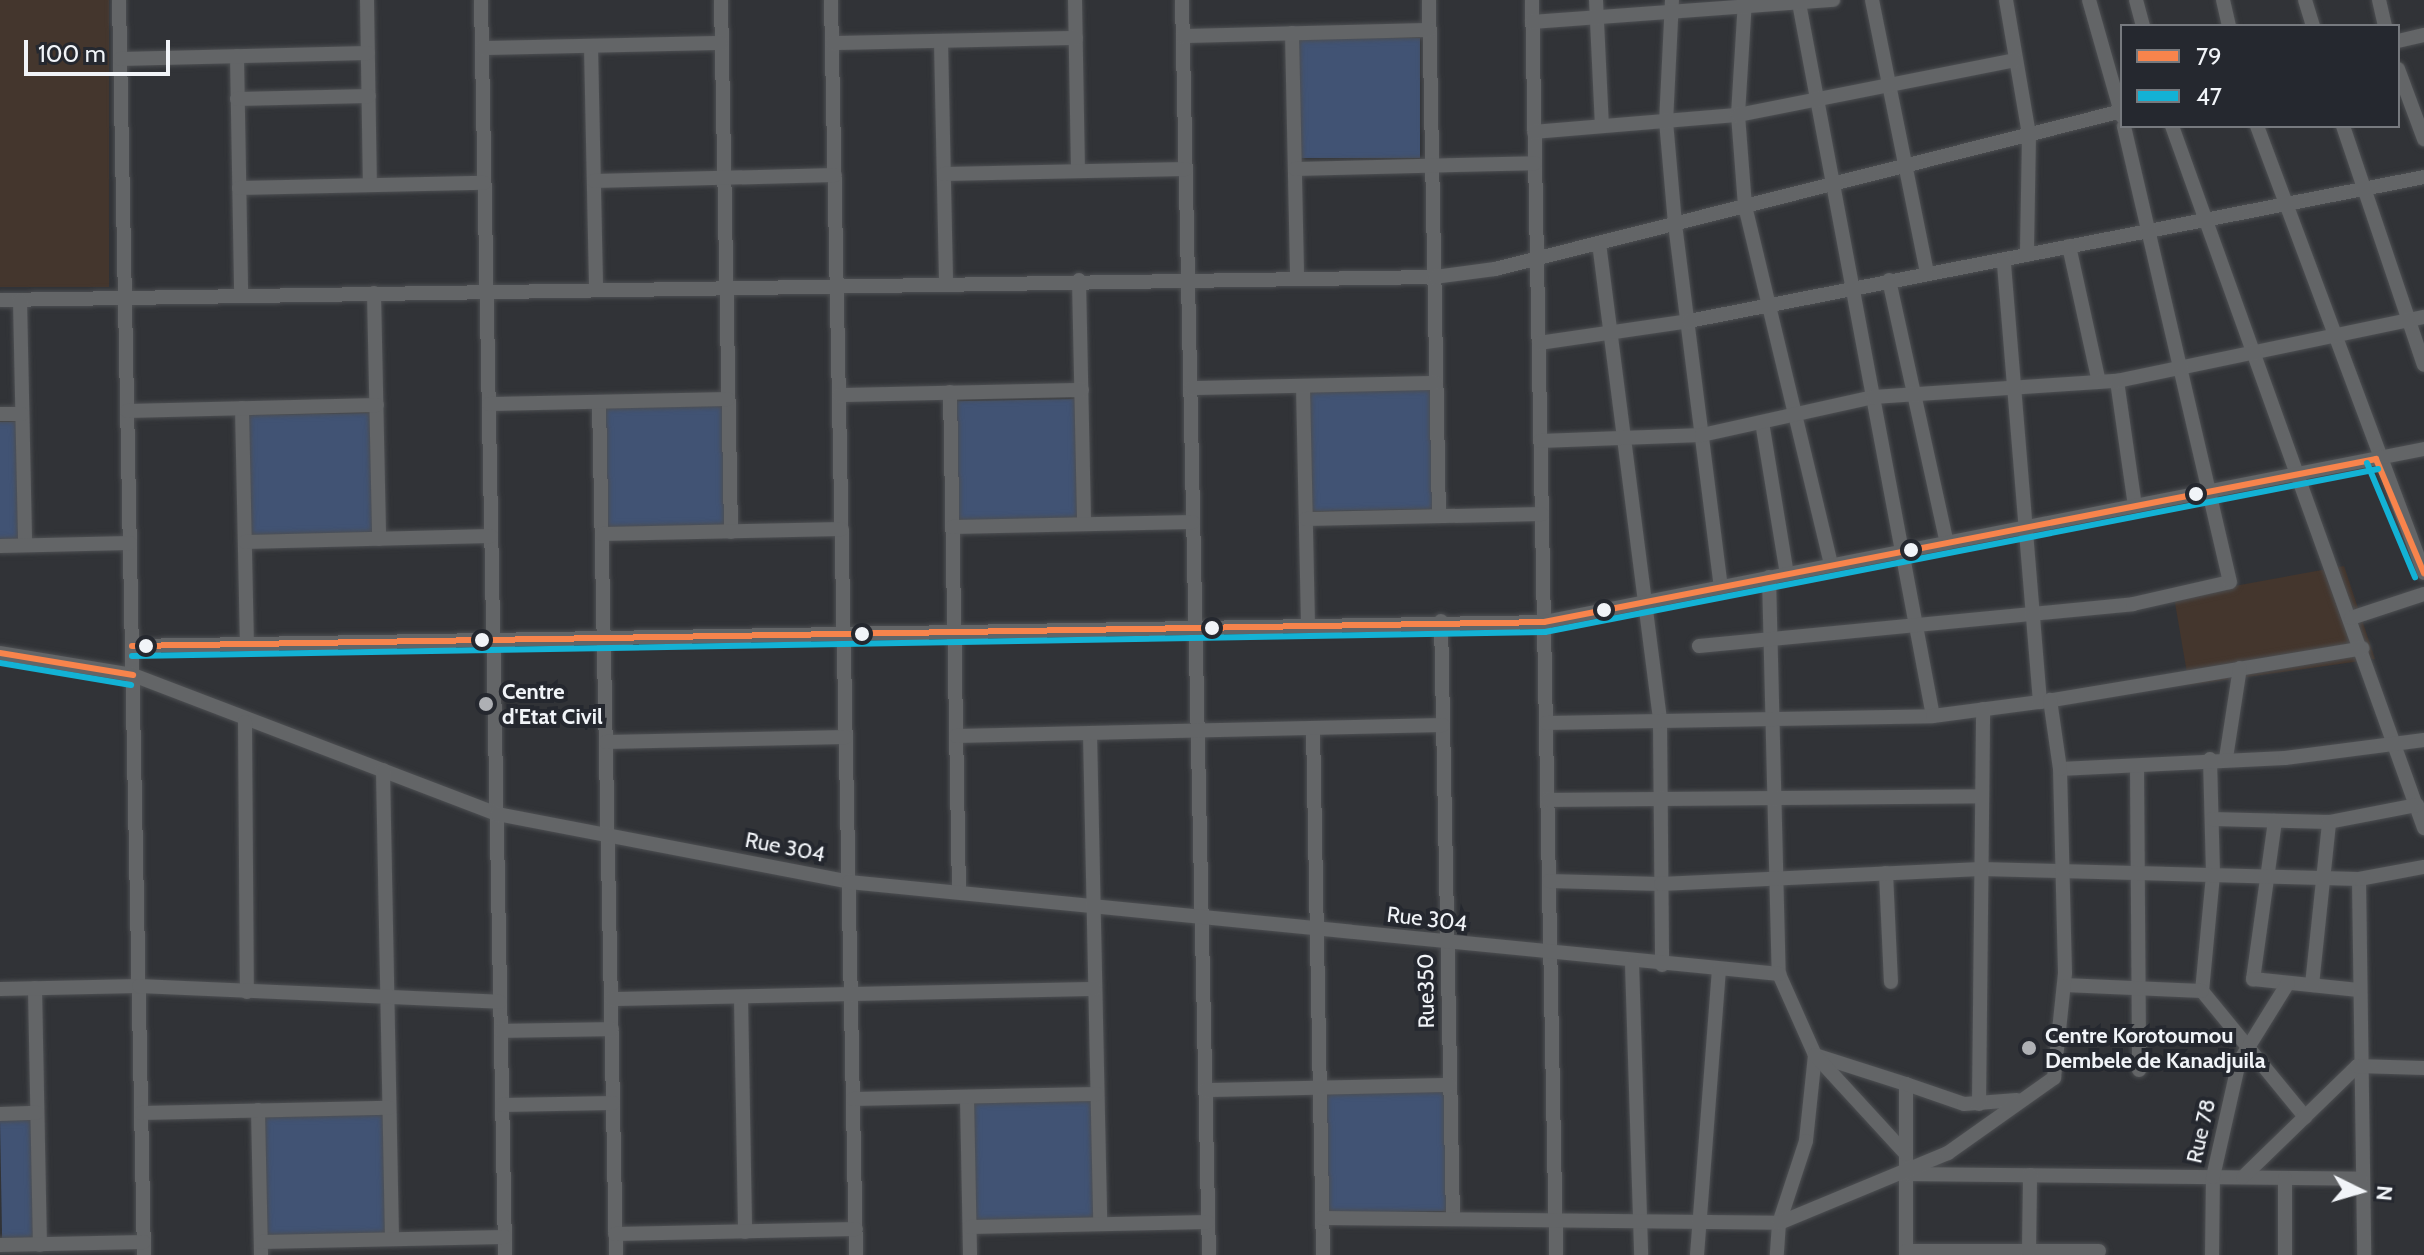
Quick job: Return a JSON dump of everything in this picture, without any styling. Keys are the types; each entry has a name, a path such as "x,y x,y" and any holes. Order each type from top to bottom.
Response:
{"street":[{"path":"0,1245 144,1249 119,0"},
{"path":"367,0 370,185"},
{"path":"481,0 505,1255"},
{"path":"721,0 731,532"},
{"path":"831,0 856,1255"},
{"path":"1075,0 1078,171"},
{"path":"1182,0 1209,1255"},
{"path":"1429,0 1439,516"},
{"path":"1532,0 1556,1255"},
{"path":"1596,0 1602,126"},
{"path":"1532,22 1595,18 1671,7 1833,0"},
{"path":"1872,0 1927,272"},
{"path":"2006,0 2029,135 2027,255"},
{"path":"2089,0 2120,106"},
{"path":"2136,0 2142,24"},
{"path":"2223,0 2229,24"},
{"path":"2305,0 2312,24"},
{"path":"2379,0 2385,24"},
{"path":"1799,3 1933,716"},
{"path":"1744,4 1738,115 1745,206 1766,303 1799,414 1831,565"},
{"path":"1671,7 1666,121 1675,224 1721,587"},
{"path":"1183,36 1430,30"},
{"path":"1292,33 1297,278"},
{"path":"2400,41 2424,35"},
{"path":"832,43 1076,38"},
{"path":"941,41 946,283"},
{"path":"482,48 721,43"},
{"path":"591,46 596,289"},
{"path":"120,59 368,53"},
{"path":"237,56 241,296"},
{"path":"1534,132 1738,115 1818,102 2016,60"},
{"path":"2400,74 2424,139"},
{"path":"237,99 369,96"},
{"path":"0,300 1188,278 1435,277 1537,259 2120,113"},
{"path":"1699,646 1773,644 2027,610 2133,604 2230,582 2124,128"},
{"path":"2173,128 2398,746 2424,828"},
{"path":"2258,128 2376,459 2424,573"},
{"path":"2344,128 2424,365"},
{"path":"1295,169 1535,163"},
{"path":"944,174 1186,169"},
{"path":"594,181 835,175"},
{"path":"1539,343 1610,329 1689,321 1766,303 1853,289 1927,272 2004,260 2424,177"},
{"path":"239,188 484,183"},
{"path":"1599,243 1660,722 1662,965"},
{"path":"2069,246 2099,382"},
{"path":"1322,1218 1640,1217 1779,1223 1906,1174 2054,1078 2064,985 2060,769 2027,610 2004,260"},
{"path":"1079,280 1084,524"},
{"path":"1889,280 1947,543"},
{"path":"374,293 379,539"},
{"path":"20,300 25,545"},
{"path":"1540,441 1702,435 1873,397 2117,381 2424,317"},
{"path":"2117,381 2135,506"},
{"path":"1191,388 1436,383"},
{"path":"1303,386 1308,623"},
{"path":"839,395 1082,390"},
{"path":"950,392 959,892"},
{"path":"489,404 728,399"},
{"path":"599,402 616,1255"},
{"path":"127,411 377,405"},
{"path":"242,408 247,644"},
{"path":"0,414 22,414"},
{"path":"1762,422 1787,574"},
{"path":"132,646 1308,623 1544,622 2424,449"},
{"path":"1306,519 1542,514"},
{"path":"952,527 1193,522"},
{"path":"602,534 842,529"},
{"path":"245,542 491,536"},
{"path":"0,546 130,543"},
{"path":"1769,577 1779,974 1815,1055 1906,1154"},
{"path":"2351,618 2424,594"},
{"name":"Rue350","path":"1441,621 1453,1217"},
{"path":"1546,723 1933,716 2045,701 2362,648"},
{"name":"Rue 304","path":"0,653 38,654 133,675 245,722 497,814 849,882 1317,927 1551,956 1779,974"},
{"path":"2226,758 2240,668"},
{"path":"1979,1104 1983,709"},
{"path":"245,722 247,992"},
{"path":"956,736 1443,725"},
{"path":"1313,728 1323,1255"},
{"path":"1090,733 1100,1224"},
{"path":"606,742 846,737"},
{"path":"2060,769 2398,746 2424,740"},
{"path":"2210,759 2213,875 2202,991 2246,1047 2281,1080 2305,1117"},
{"path":"2137,766 2139,1070"},
{"path":"383,770 392,1239"},
{"path":"1547,800 1982,796"},
{"path":"2212,819 2329,822 2417,805"},
{"path":"2275,821 2253,979 2358,990"},
{"path":"2312,985 2329,822"},
{"path":"1549,881 1661,884 1981,869 2359,879 2424,867"},
{"path":"1886,873 1891,982"},
{"path":"2359,879 2357,1066 2364,1255"},
{"path":"1632,963 1641,1255"},
{"path":"1697,1255 1719,969"},
{"name":"Rue 78","path":"2212,1255 2213,1177 2246,1047 2288,983"},
{"path":"2064,985 2202,991"},
{"path":"0,989 139,986 500,1002"},
{"path":"35,988 40,1245"},
{"path":"611,999 1095,989"},
{"path":"741,997 745,1232"},
{"path":"501,1031 612,1029"},
{"path":"1815,1055 1979,1104 2021,1100"},
{"path":"1777,1255 1779,1223 1806,1141 1815,1055"},
{"path":"2243,1177 2357,1066 2424,1068"},
{"path":"1906,1084 1906,1253 2099,1251"},
{"path":"1205,1090 1450,1085"},
{"path":"853,1099 1097,1094"},
{"path":"967,1097 970,1255"},
{"path":"502,1105 613,1103"},
{"path":"141,1113 389,1108"},
{"path":"258,1110 261,1248 392,1239 505,1237"},
{"path":"0,1114 37,1113"},
{"path":"1906,1174 2361,1179"},
{"path":"2029,1251 2030,1175"},
{"path":"2285,1178 2285,1255"},
{"path":"970,1227 1208,1222"},
{"path":"615,1234 856,1229"}],"shaded area":[{"path":"0,0 109,0 109,287 0,287"},
{"path":"1296,38 1420,38 1420,158 1296,158"},
{"path":"1431,388 1433,509 1310,511 1308,390"},
{"path":"1077,399 1079,519 956,521 954,401"},
{"path":"602,406 725,406 725,527 602,527"},
{"path":"371,413 373,533 250,535 248,415"},
{"path":"0,422 18,422 18,542 0,542"},
{"path":"2344,566 2375,659 2189,685 2174,597"},
{"path":"1445,1091 1447,1211 1324,1213 1322,1093"},
{"path":"1095,1101 1097,1221 974,1223 972,1103"},
{"path":"264,1115 387,1115 387,1235 264,1235"},
{"path":"33,1118 35,1239 2,1240 0,1119"}],"transit line":[{"name":"79","path":"2376,459 2424,573"},
{"name":"79","path":"132,646 1544,622 2376,459"},
{"name":"47","path":"2367,463 2415,577"},
{"name":"47","path":"132,656 1545,632 2378,469"},
{"name":"79","path":"0,653 133,675"},
{"name":"47","path":"0,663 131,685"}],"place":[{"name":"Centre d'Etat Civil","path":"486,704"},
{"name":"Centre Korotoumou Dembele de Kanadjuila","path":"2029,1048"}]}
